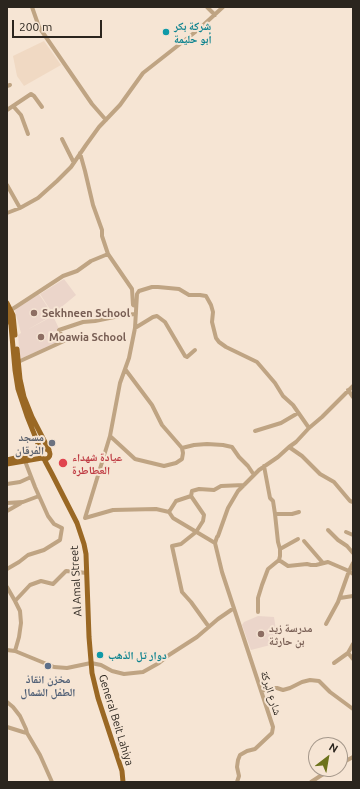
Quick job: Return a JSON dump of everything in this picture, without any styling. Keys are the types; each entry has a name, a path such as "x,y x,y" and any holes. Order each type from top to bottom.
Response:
{"main road":[{"path":"7,303 14,324 22,388 29,410 51,453 48,459 7,464"},
{"path":"9,310 18,389 43,459"},
{"path":"7,460 46,449 49,450"},
{"name":"Al Amal Street","path":"43,459 57,483 81,532 86,554 88,624 91,663"},
{"name":"General Beit Lahiya","path":"91,663 94,687 122,771 123,782"}],"street":[{"path":"32,7 38,27 92,104 106,120"},
{"path":"206,7 215,15"},
{"path":"7,213 38,198 57,181 71,167 99,127 120,105 143,73 199,29 223,7"},
{"path":"7,110 31,94 42,107"},
{"path":"13,106 21,115 28,134"},
{"path":"62,138 74,163"},
{"path":"80,153 93,205 102,230 102,236 108,254 132,288 133,306 136,306"},
{"path":"7,185 20,208"},
{"path":"9,310 63,276 108,254"},
{"path":"169,512 156,509 113,510 85,518 110,436 120,383 128,362 135,328 136,294 139,291 152,287 158,287 179,289 189,295 206,296 211,305 212,322 216,338 219,342 257,362 309,428"},
{"path":"18,362 64,341 59,330 83,322 136,314"},
{"path":"135,328 156,316 165,322 185,356 195,350"},
{"path":"110,436 135,459 164,466 176,463 182,459 182,448 162,425 152,405 125,369"},
{"path":"169,512 172,518 215,543 228,508 238,491 264,466 296,442 353,386"},
{"path":"348,390 353,397"},
{"path":"255,431 281,423 298,413"},
{"path":"182,448 207,444 232,447 254,475"},
{"path":"289,447 302,456 320,474 334,482 350,501 353,502"},
{"path":"7,569 28,555 44,550 60,540 62,528 54,524 48,516 25,461"},
{"path":"258,612 258,598 268,569 279,560 280,556 273,500 270,498 264,466"},
{"path":"7,484 20,482 31,477"},
{"path":"191,496 192,491 199,489 214,490 221,486 244,485"},
{"path":"7,511 23,502 39,496"},
{"path":"169,512 176,501 191,496"},
{"path":"191,496 204,515 203,522 196,532 182,544 172,546 182,592 209,627"},
{"path":"7,504 23,502"},
{"path":"275,514 292,514 299,512"},
{"path":"328,530 353,553"},
{"path":"346,532 353,535"},
{"path":"280,550 298,538"},
{"path":"304,542 323,563"},
{"name":"شارع البركة","path":"215,543 222,572 273,727 272,733 254,750 240,755 238,760 239,776 237,782"},
{"path":"279,560 288,566 328,562 351,573"},
{"path":"326,624 340,598 351,573 353,563"},
{"path":"15,601 30,585 41,581 53,584 66,571 87,573"},
{"path":"7,587 20,611 20,637 15,650"},
{"path":"340,598 353,596"},
{"path":"7,650 15,650 54,667 67,668 91,663 101,665 112,671 124,674 144,672 197,637 218,619 234,608"},
{"path":"334,663 348,653 353,644"},
{"path":"348,653 353,659"},
{"path":"261,691 272,688 283,690 302,682 310,680 319,681 330,692 353,709"},
{"path":"7,702 20,716 52,782"},
{"path":"7,727 27,732"}],"shaded area":[{"path":"44,41 61,65 24,86 17,76 13,56"},
{"path":"64,279 76,295 53,314 40,294"},
{"path":"39,294 53,315 27,330 53,316 64,339 20,359 18,335 21,333 15,311 17,307"},
{"name":"مدرسة زيد بن حارثة","path":"258,616 274,617 278,643 251,650 242,625 244,622"}],"place":[{"name":"شركة بكر أبو حليمة","path":"166,32"},
{"name":"Sekhneen School","path":"34,313"},
{"name":"Moawia School","path":"41,337"},
{"name":"مسجد الفرقان","path":"52,443"},
{"name":"عيادة شهداء العطاطرة","path":"63,463"},
{"name":"مدرسة زيد بن حارثة","path":"261,634"},
{"name":"دوار تل الذهب","path":"100,655"},
{"name":"مخزن انقاذ الطفل الشمال","path":"48,666"}]}
